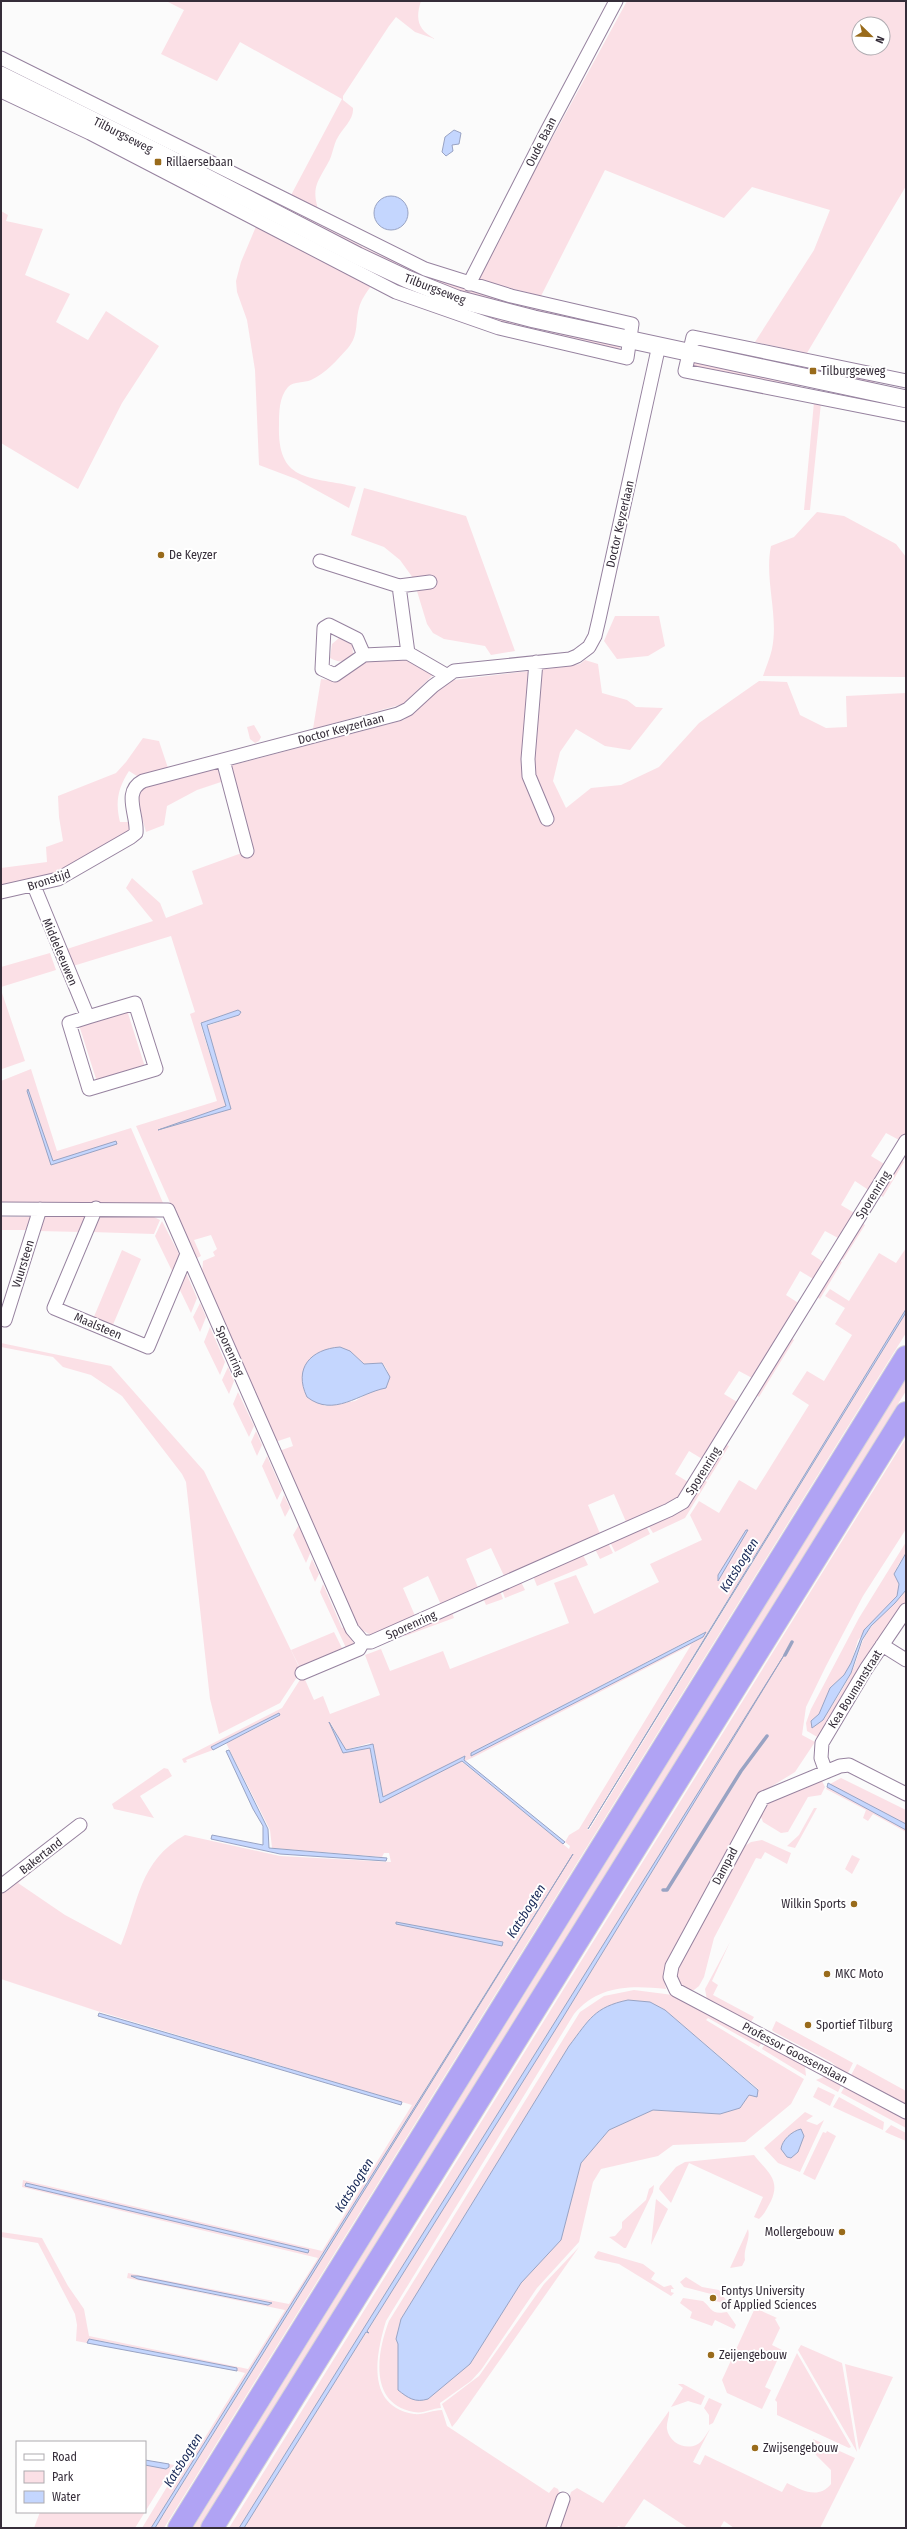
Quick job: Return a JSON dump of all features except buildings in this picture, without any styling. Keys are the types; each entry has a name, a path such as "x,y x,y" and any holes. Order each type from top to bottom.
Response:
{"highway":[{"path":"179,2528 906,1357"},
{"path":"212,2528 906,1413"}],"street":[{"name":"Oude Baan","path":"469,284 546,131 616,1"},
{"name":"Tilburgseweg","path":"1,58 390,253 469,284 582,314 631,332 659,345 691,345 906,381"},
{"name":"Tilburgseweg","path":"1,75 152,149 358,256 427,288 488,308 631,332"},
{"name":"Tilburgseweg","path":"1,91 97,137 396,292 491,326 627,358 631,332"},
{"name":"Doctor Keyzerlaan","path":"94,859 136,833 132,793 136,785 398,714 408,709 446,675 454,671 570,659 577,656 589,647 595,636 659,345"},
{"name":"Tilburgseweg","path":"691,345 906,399"},
{"path":"691,345 685,371 906,415"},
{"path":"320,561 399,586 430,582"},
{"path":"399,586 408,653"},
{"path":"364,655 408,653 446,675"},
{"path":"536,662 528,759 529,776 547,819"},
{"path":"224,760 247,851"},
{"name":"Bronstijd","path":"1,892 58,880 94,859"},
{"name":"Middeleeuwen","path":"34,886 88,1018"},
{"path":"135,1003 156,1069 88,1090 68,1023 88,1018 135,1003"},
{"name":"Sporenring","path":"302,1673 359,1649 363,1642 382,1638 669,1510 683,1502 906,1141"},
{"name":"Sporenring","path":"1,1208 168,1210 352,1629 363,1642"},
{"name":"Vuursteen","path":"5,1320 40,1208"},
{"name":"Maalsteen","path":"96,1208 54,1308 148,1347 187,1254"},
{"name":"Kea Boumanstraat","path":"826,1772 820,1758 822,1743 882,1645 906,1610"},
{"path":"882,1645 906,1660"},
{"name":"Dampad","path":"683,1994 672,1984 672,1966 763,1798 840,1766 849,1765 906,1794"},
{"name":"Bakertand","path":"1,1886 80,1825"},
{"name":"Professor Goossenslaan","path":"683,1994 906,2112"},
{"path":"553,2528 563,2499"}],"green space":[{"path":"166,1 421,1 418,13 419,23 429,36 435,39 415,32 396,17 389,26 343,96 343,100 353,108 353,112 350,120 336,140 330,160 316,186 315,197 319,212 290,197 342,99 240,42 217,81 161,54 184,10"},
{"path":"627,1 906,1 906,186 807,353 755,342 814,250 830,210 752,187 724,218 605,170 541,296 478,280 524,190"},
{"path":"163,145 373,252 421,273 466,289 598,324 599,321 623,328 625,332 467,296 389,264 162,148"},
{"path":"1,211 8,215 6,221 43,229 25,275 70,294 56,322 88,340 106,311 159,346 122,403 78,489 1,443"},
{"path":"257,224 371,286 360,305 354,338 348,348 321,374 308,381 290,385 283,395 279,410 280,444 284,458 291,468 300,474 311,478 356,487 349,508 296,479 259,465 255,370 247,320 237,292 236,281 241,262"},
{"path":"332,250 622,345 618,350 504,323 385,281"},
{"path":"699,343 805,363 804,367 787,363 786,368 703,350 697,345"},
{"path":"693,361 801,383 800,387 695,367"},
{"path":"810,364 875,381 874,386 827,376 828,372 809,368"},
{"path":"814,402 821,403 810,510 804,510"},
{"path":"364,488 466,516 515,651 491,655 485,646 444,639 433,633 427,624 413,578 400,560 384,547 351,535"},
{"path":"817,512 844,516 896,544 906,557 906,677 763,676 772,649 774,636 769,571 771,546 794,537"},
{"path":"615,616 659,616 665,646 648,656 617,659 604,641"},
{"path":"339,638 347,638 352,643 353,654 345,661 337,661 330,658 332,644"},
{"path":"399,658 413,660 435,673 403,704 313,729 321,679 338,681 364,662"},
{"path":"585,660 598,664 602,693 627,700 636,707 663,708 630,750 605,746 576,729 560,752 553,781 566,808 591,788 621,785 659,767 699,723 759,681 787,682 800,715 826,728 847,727 846,696 906,693 906,1133 901,1141 886,1133 871,1156 886,1165 870,1191 855,1181 841,1205 856,1214 840,1239 825,1231 811,1254 825,1263 815,1280 800,1271 786,1295 800,1304 754,1379 739,1371 724,1394 739,1403 704,1460 689,1451 675,1474 690,1483 681,1497 627,1524 614,1494 588,1505 601,1536 505,1578 491,1548 466,1559 479,1590 442,1607 428,1576 403,1588 416,1618 371,1635 358,1628 279,1451 293,1446 290,1437 275,1442 202,1274 203,1261 215,1256 213,1252 217,1249 211,1235 194,1240 201,1256 195,1259 136,1126 217,1101 190,1014 195,1012 171,936 73,966 67,949 153,921 126,888 132,878 160,903 166,918 203,904 192,871 250,850 229,766 404,720 448,682 454,680 580,664","holes":["238,1010 241,1012 239,1015 207,1026 231,1109 158,1130 226,1106 200,1023","350,1351 364,1364 382,1363 388,1375 386,1388 374,1390 355,1401 324,1406"]},
{"path":"254,725 261,737 259,741 255,743 250,739 247,727"},
{"path":"143,738 159,741 169,771 140,778 129,771 122,783 118,795 118,815 120,822 129,822 132,831 68,871 1,889 1,868 47,862 46,847 63,841 59,817 58,796 116,773"},
{"path":"220,764 227,780 197,790 167,806 164,825 146,832 140,810 138,789"},
{"path":"50,953 56,970 1,987 1,967"},
{"path":"1,990 25,1061 2,1069 1,1065"},
{"path":"127,1010 145,1067 97,1082 79,1025"},
{"path":"31,1069 57,1151 131,1128 163,1203 1,1204 1,1081"},
{"path":"900,1159 904,1162 883,1197 879,1194"},
{"path":"2,1217 33,1217 29,1230 1,1230"},
{"path":"42,1217 88,1217 81,1232 38,1231"},
{"path":"98,1217 154,1217 160,1220 154,1234 91,1232"},
{"path":"162,1221 181,1258 174,1275 155,1236"},
{"path":"862,1223 865,1225 843,1260 840,1258"},
{"path":"906,1248 906,1309 587,1829 589,1830 906,1312 906,1333 164,2528 155,2528 573,1853 151,2528 142,2528 179,2467 186,2468 245,2373 237,2371 237,2368 107,2342 89,2339 87,2343 76,2341 77,2325 75,2314 38,2243 1,2237 1,2232 42,2238 68,2286 84,2309 89,2336 248,2369 285,2310 127,2278 128,2273 289,2304 318,2258 22,2187 23,2180 322,2251 412,2105 94,2010 1,1979 1,1890 68,1842 18,1883 65,1915 121,1945 142,1883 149,1870 158,1857 170,1845 185,1835 280,1856 391,1862 389,1853 384,1853 382,1857 272,1848 270,1830 226,1743 280,1716 212,1748 213,1750 186,1760 187,1762 184,1763 182,1759 282,1708 303,1675 314,1700 323,1696 330,1714 380,1695 365,1655 381,1649 390,1671 443,1651 450,1669 569,1623 554,1583 576,1575 594,1614 659,1582 650,1564 702,1540 690,1515 699,1501 719,1513 739,1480 756,1490 809,1405 792,1394 807,1371 824,1381 852,1335 835,1324 845,1308 825,1296 830,1289 849,1301 879,1253 896,1263","holes":["705,1632 703,1637 471,1756 471,1753","691,1645 579,1829 569,1835 565,1842 570,1846 569,1849 461,1761 379,1802 370,1748 343,1753 331,1723 345,1750 370,1743 384,1798 465,1756 465,1761","397,1922 503,1943 502,1945 396,1924","26,2183 309,2250 308,2253 26,2186","133,2276 272,2303 268,2305 199,2292"]},
{"path":"122,1250 141,1259 112,1327 93,1319"},
{"path":"838,1260 842,1262 820,1299 816,1296"},
{"path":"185,1270 197,1298 191,1313 178,1286"},
{"path":"200,1303 206,1317 200,1332 193,1317"},
{"path":"210,1327 225,1362 220,1375 204,1342"},
{"path":"790,1337 794,1340 759,1397 755,1394"},
{"path":"1,1343 111,1366 204,1471 301,1671 280,1703 219,1734 210,1699 186,1482 182,1474 122,1396 91,1375 63,1367 53,1357 1,1347"},
{"path":"228,1367 234,1381 229,1394 222,1380"},
{"path":"906,1379 906,1391 200,2528 193,2528"},
{"path":"238,1392 254,1426 249,1437 233,1404"},
{"path":"256,1431 262,1445 257,1456 251,1442"},
{"path":"906,1438 906,1529 863,1596 806,1707 802,1735 815,1742 795,1772 756,1796 663,1973 666,1989 640,1987 616,1989 604,1992 583,2004 574,2014 386,2321 379,2348 378,2377 381,2390 388,2401 398,2409 414,2414 442,2410 447,2426 549,2493 554,2487 558,2489 560,2495 549,2528 244,2528 366,2332 369,2333 367,2331 562,2019 786,1652 239,2528 229,2528"},
{"path":"724,1444 729,1446 708,1480 704,1477"},
{"path":"267,1456 282,1490 277,1500 262,1466"},
{"path":"703,1479 707,1482 685,1518 653,1533 648,1525"},
{"path":"284,1495 290,1508 285,1517 280,1505"},
{"path":"300,1523 312,1549 306,1563 293,1535"},
{"path":"646,1526 650,1534 615,1552 610,1542"},
{"path":"906,1542 906,1553 897,1567 899,1589 897,1596 858,1640 851,1663 844,1675 830,1688 819,1714 811,1721 812,1727 828,1711 848,1680 862,1642 871,1627 902,1596 906,1590 906,1603 819,1738 807,1731 806,1723 811,1709 859,1618"},
{"path":"608,1543 613,1553 600,1559 595,1549"},
{"path":"583,1555 588,1565 537,1586 533,1576"},
{"path":"312,1559 319,1574 315,1582 309,1568"},
{"path":"521,1582 525,1590 505,1598 502,1590"},
{"path":"323,1584 342,1628 346,1626 355,1647 347,1650 320,1592"},
{"path":"500,1591 503,1599 486,1605 483,1598"},
{"path":"452,1612 454,1618 405,1636 404,1634"},
{"path":"334,1632 344,1652 300,1668 291,1650"},
{"path":"164,1768 168,1769 172,1776 140,1796 154,1818 114,1809 112,1804"},
{"path":"841,1778 906,1810 906,1824 830,1784"},
{"path":"821,1779 825,1787 821,1795 808,1797 788,1832 781,1833 763,1822 760,1814 769,1800"},
{"path":"827,1787 906,1830 906,1832 873,1814 868,1821 863,1818 866,1810 826,1789"},
{"path":"814,1808 817,1808 795,1848 787,1846 799,1835"},
{"path":"762,1840 791,1853 787,1864 765,1852 761,1859 756,1858 714,1938 704,1977 699,1986 694,1990 687,1990 676,1978 677,1967 740,1849 751,1842"},
{"path":"852,1855 860,1859 852,1874 845,1869"},
{"path":"730,1942 712,1981 718,1985 713,1995 754,2017 751,2022 707,2000 705,1989"},
{"path":"634,1990 673,1995 762,2042 759,2047 708,2018 706,2020 804,2079 791,2104 745,2142 673,2145 658,2156 601,2169 593,2182 579,2242 537,2288 481,2370 471,2381 440,2403 441,2408 425,2412 414,2412 399,2407 389,2399 383,2388 380,2375 381,2347 389,2321 580,2012 604,1996","holes":["628,2000 650,2002 665,2010 758,2089 749,2095 740,2108 720,2114 653,2110 609,2130 581,2163 561,2240 521,2283 470,2364 428,2399 398,2390 398,2344 396,2339 401,2319 569,2046 587,2022 608,2006"]},
{"path":"776,2021 853,2063 847,2075 831,2062 774,2032 772,2030"},
{"path":"765,2043 805,2066 806,2076 762,2049"},
{"path":"857,2064 906,2091 906,2107 850,2077"},
{"path":"826,2076 842,2084 838,2092 816,2080"},
{"path":"845,2086 906,2118 906,2128 841,2093"},
{"path":"818,2087 835,2095 830,2106 813,2097"},
{"path":"839,2097 884,2122 883,2130 833,2107"},
{"path":"805,2112 813,2116 806,2121 817,2125 824,2120 800,2172 778,2163 764,2148"},
{"path":"891,2125 906,2133 906,2141 885,2132"},
{"path":"827,2131 836,2136 815,2180 803,2174 823,2132 826,2133"},
{"path":"754,2155 768,2171 774,2187 774,2193 771,2201 759,2219 754,2217 763,2197 689,2163 671,2203 659,2189 676,2167 685,2162"},
{"path":"654,2185 653,2192 626,2248 624,2248 609,2237 615,2236 622,2228 622,2222 646,2200 649,2189"},
{"path":"656,2199 668,2209 651,2245"},
{"path":"748,2229 749,2237 745,2252 745,2260 742,2266 730,2268"},
{"path":"579,2247 452,2427 442,2404 479,2376 544,2284"},
{"path":"598,2251 643,2264 655,2273 651,2279 664,2287 671,2285 674,2289 671,2289 671,2292 674,2293 671,2296 619,2264 596,2259 594,2257"},
{"path":"686,2277 702,2287 719,2290 726,2300 723,2303 715,2301 711,2294 684,2287 680,2282"},
{"path":"683,2298 703,2301 717,2313 727,2312 736,2325 734,2329 715,2320 712,2326 690,2318 692,2312 680,2303"},
{"path":"755,2308 777,2318 775,2319 780,2328 772,2345 782,2350 765,2387 771,2390 762,2409 727,2393 722,2380"},
{"path":"801,2345 842,2363 857,2452 798,2350"},
{"path":"797,2353 851,2447 849,2448 777,2415 777,2402 775,2400"},
{"path":"845,2364 893,2377 859,2450"},
{"path":"678,2384 683,2384 705,2396 701,2405 688,2401 671,2407 683,2388"},
{"path":"709,2398 722,2404 713,2423 709,2425 709,2415 704,2408"},
{"path":"669,2411 667,2424 668,2434 674,2441 682,2446 698,2444 710,2429 693,2462 700,2465 705,2455 782,2492 787,2483 804,2491 815,2493 821,2492 831,2484 831,2470 816,2455 813,2439 855,2458 820,2528 734,2528 724,2521 720,2528 688,2528 644,2499 624,2528 618,2526 617,2528 559,2528 571,2492 577,2488 603,2503"},
{"path":"169,2464 174,2465 146,2510 146,2465 167,2469"},
{"path":"40,2513 144,2513 135,2528 34,2528"}],"water":[{"path":"454,130 461,133 459,144 452,145 453,151 446,156 442,152 445,137"},
{"path":"391,196 403,201 408,213 403,225 391,230 379,225 374,213 379,201"},
{"path":"238,1010 241,1012 239,1015 207,1025 231,1109 158,1130 226,1106 201,1023"},
{"path":"28,1089 53,1161 116,1141 117,1144 51,1165 27,1091"},
{"path":"906,1309 905,1314 588,1829"},
{"path":"340,1347 350,1351 364,1364 382,1363 390,1377 386,1388 337,1405 317,1403 307,1397 303,1387 302,1377 307,1362 313,1356 321,1352"},
{"path":"746,1530 748,1530 718,1581 718,1575"},
{"path":"906,1553 906,1590 871,1626 862,1640 851,1673 823,1720 812,1728 811,1721 819,1714 830,1688 844,1675 851,1663 864,1630 897,1596 899,1584 894,1574"},
{"path":"706,1632 703,1637 471,1756 471,1753"},
{"path":"786,1652 562,2019 367,2331 369,2333 366,2332 244,2528 239,2528"},
{"path":"279,1713 280,1715 213,1750 211,1747"},
{"path":"329,1722 346,1750 373,1744 383,1797 465,1756 464,1760 565,1842 563,1844 462,1761 380,1803 370,1748 343,1753"},
{"path":"229,1750 268,1829 269,1848 387,1858 386,1861 280,1854 211,1839 212,1835 263,1845 263,1826 253,1809 226,1751"},
{"path":"828,1783 906,1824 906,1830 827,1787"},
{"path":"573,1854 155,2528 151,2528"},
{"path":"396,1922 503,1942 502,1946 396,1924"},
{"path":"628,2000 650,2002 665,2010 758,2090 757,2097 749,2095 740,2108 720,2114 653,2110 609,2130 581,2163 561,2240 521,2283 470,2364 428,2399 415,2400 408,2397 398,2390 398,2344 396,2339 401,2319 569,2046 593,2016 607,2006"},
{"path":"99,2013 402,2102 401,2105 98,2016"},
{"path":"801,2129 804,2136 798,2152 791,2158 787,2157 781,2149 783,2142 791,2134"},
{"path":"26,2183 309,2250 308,2253 25,2186"},
{"path":"131,2276 138,2276 272,2303 268,2305 138,2279"},
{"path":"89,2339 237,2368 237,2371 87,2343"},
{"path":"146,2460 169,2464 169,2467 166,2469 146,2465"}],"waterway":[{"path":"785,1655 792,1642"},
{"path":"663,1890 667,1890 741,1771 767,1736"}],"place":[{"name":"Rillaersebaan","path":"158,162"},
{"name":"Tilburgseweg","path":"813,371"},
{"name":"De Keyzer","path":"161,555"},
{"name":"Wilkin Sports","path":"854,1904"},
{"name":"MKC Moto","path":"827,1974"},
{"name":"Sportief Tilburg","path":"808,2025"},
{"name":"Mollergebouw","path":"842,2232"},
{"name":"Fontys University of Applied Sciences","path":"713,2298"},
{"name":"Zeijengebouw","path":"711,2355"},
{"name":"Zwijsengebouw","path":"755,2448"}],"water label":[{"name":"Katsbogten","path":"739,1565"},
{"name":"Katsbogten","path":"526,1911"},
{"name":"Katsbogten","path":"354,2185"},
{"name":"Katsbogten","path":"183,2460"}]}
